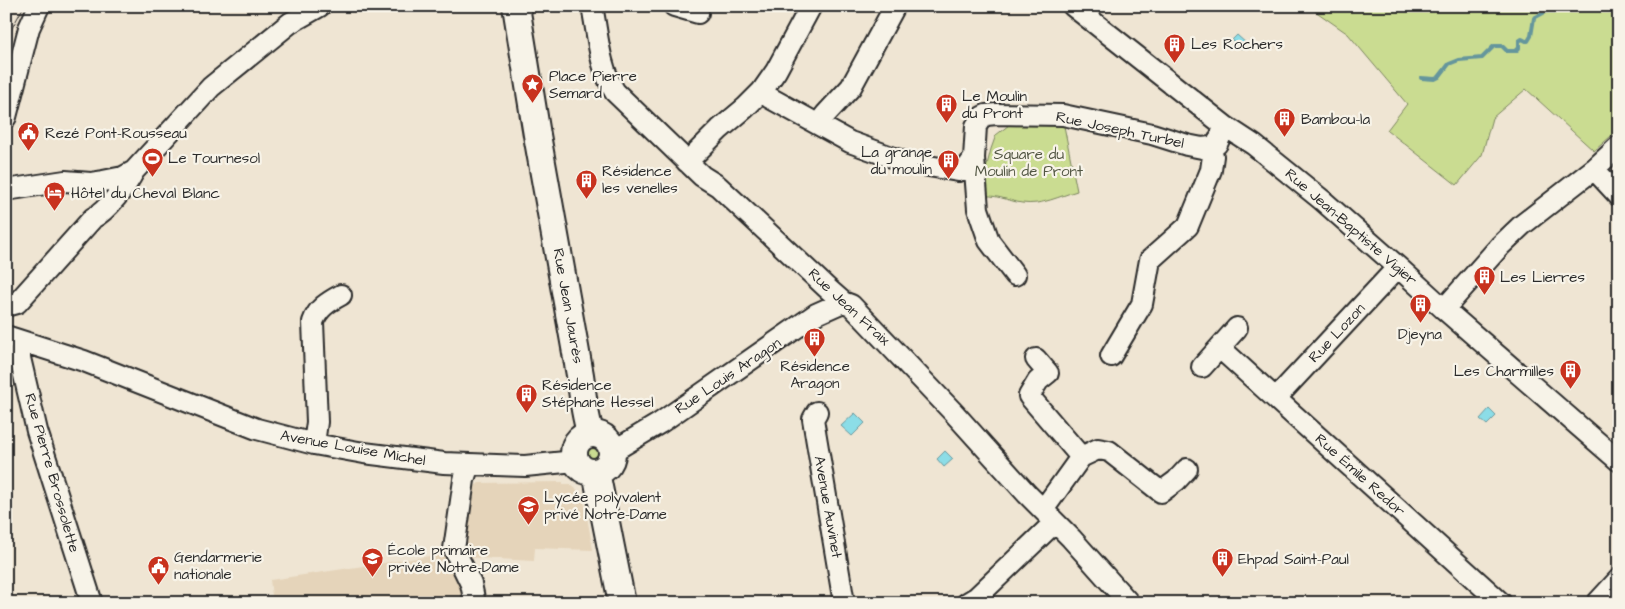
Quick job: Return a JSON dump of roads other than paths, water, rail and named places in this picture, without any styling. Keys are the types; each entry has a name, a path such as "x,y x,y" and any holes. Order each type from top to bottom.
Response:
{"main road":[{"name":"Rue Jean Jaurès","path":"516,6 587,424 591,434"},
{"path":"586,467 604,469 610,463 612,450 610,443 597,434 591,434 582,438 576,444 574,451 586,467 622,603"}],"street":[{"path":"6,117 29,28 39,6"},
{"path":"11,305 92,218 100,214 130,181 134,171 211,87 290,23 320,6"},
{"name":"Rue Jean Fraix","path":"592,6 603,67 610,84 623,100 702,176 718,186 843,302 851,305 954,413 1129,603"},
{"path":"674,6 698,13"},
{"path":"687,162 762,91 776,71 811,6"},
{"path":"818,124 851,87 896,6"},
{"name":"Rue Jean-Baptiste Vigier","path":"1073,6 1307,188 1619,461"},
{"path":"762,91 770,98 858,145 905,162 958,171 967,168 974,158"},
{"name":"Rue Joseph Turbel","path":"974,158 976,126 978,121 986,114 1063,115 1152,134 1187,145 1202,148 1211,147"},
{"path":"1111,356 1142,304 1150,260 1188,226 1211,170 1213,156 1211,147 1217,144 1225,126"},
{"path":"1444,309 1500,246 1522,225 1594,169 1619,146"},
{"path":"974,158 978,209 983,224 992,245 1015,275"},
{"path":"1594,169 1619,196"},
{"path":"6,190 65,181 84,182 113,179 134,171"},
{"path":"84,182 91,190 94,198 92,218"},
{"name":"Rue Lozon","path":"1276,398 1398,267"},
{"path":"314,444 317,422 313,322 316,313 324,305 341,295"},
{"name":"Rue Louis Aragon","path":"612,450 660,423 776,344 816,314 843,302"},
{"name":"Rue Pierre Brossolette","path":"11,305 14,315 12,332 20,349 20,358 37,431 92,603"},
{"path":"1202,367 1238,328"},
{"name":"Avenue Louise Michel","path":"12,332 241,424 314,444 444,463 586,467"},
{"name":"Rue Émile Redor","path":"1220,348 1501,603"},
{"path":"1036,359 1048,373 1038,381 1029,396 1081,458"},
{"name":"Avenue Auvinet","path":"817,412 813,419 844,603"},
{"path":"966,603 978,597 1049,516 1081,458 1098,449 1109,450 1161,492 1176,481 1187,469"},
{"path":"469,464 464,480 454,549 471,584 475,603"},
{"path":"1597,603 1619,579"}],"water":[{"path":"1237,35 1247,44 1242,49 1232,40"},
{"path":"1489,409 1496,416 1487,425 1480,419"},
{"path":"855,413 865,423 852,436 841,426"},
{"path":"945,451 953,459 944,467 937,459"}],"waterway":[{"path":"1421,78 1435,79 1439,77 1449,64 1459,60 1482,58 1494,46 1502,46 1507,51 1516,51 1519,48 1519,41 1522,39 1528,41 1531,36 1534,18 1547,11 1555,11"}],"tram line":[{"path":"6,39 24,6"}],"place":[{"name":"Les Rochers","path":"1175,63"},
{"name":"Place Pierre Semard","path":"533,104"},
{"name":"Le Moulin du Pront","path":"946,124"},
{"name":"Bambou-la","path":"1285,138"},
{"name":"Rezé Pont-Rousseau","path":"29,152"},
{"name":"Le Tournesol","path":"152,177"},
{"name":"La grange du moulin","path":"948,180"},
{"name":"Résidence les venelles","path":"586,199"},
{"name":"Hôtel du Cheval Blanc","path":"55,212"},
{"name":"Les Lierres","path":"1484,296"},
{"name":"Djeyna","path":"1420,324"},
{"name":"Résidence Aragon","path":"815,357"},
{"name":"Les Charmilles","path":"1570,390"},
{"name":"Résidence Stéphane Hessel","path":"526,413"},
{"name":"Lycée polyvalent privé Notre-Dame","path":"528,525"},
{"name":"École primaire privée Notre-Dame","path":"372,578"},
{"name":"Ehpad Saint-Paul","path":"1222,578"},
{"name":"Gendarmerie nationale","path":"158,585"}],"park label":[{"name":"Square du Moulin de Pront","path":"1029,162"}]}
